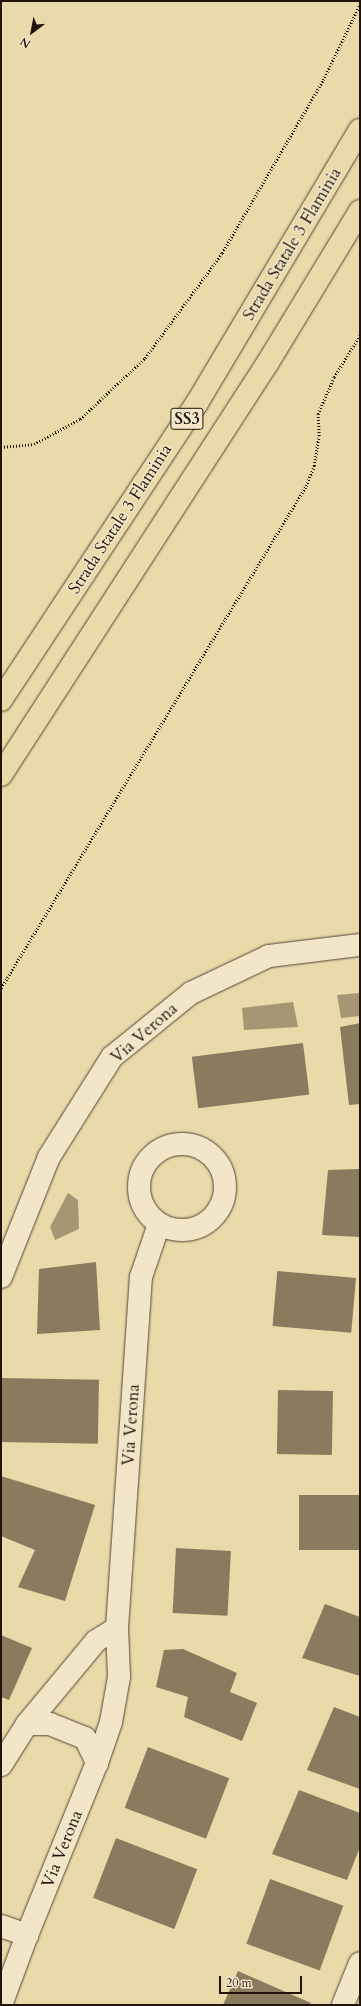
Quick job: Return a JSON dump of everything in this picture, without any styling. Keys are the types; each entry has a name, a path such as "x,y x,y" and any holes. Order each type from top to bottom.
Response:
{"highway":[{"name":"Strada Statale 3 Flaminia","path":"1,700 197,403 360,130"},
{"name":"SS3","path":"1,775 267,364 360,211"}],"street":[{"name":"Via Verona","path":"1,1277 49,1156 112,1057 191,993 269,956 360,945"},
{"name":"Via Verona","path":"1,2005 27,1935 97,1763 111,1722 119,1677 117,1628 141,1277 159,1224"},
{"path":"1,1765 27,1724 96,1641 117,1628"},
{"path":"27,1724 50,1724 86,1738 97,1763"},
{"path":"1,1926 27,1935"},
{"path":"343,2005 360,1963"}],"path":[{"path":"1,447 34,444 80,419 145,358 222,253 323,80 360,4"},
{"path":"1,988 306,486 316,451 318,414 334,377 360,335"}],"shaded area":[{"path":"360,993 360,1016 341,1018 337,995"},
{"path":"293,1002 298,1027 244,1030 242,1008"},
{"path":"68,1193 78,1200 79,1229 55,1240 50,1227"}],"building":[{"path":"360,1023 360,1104 349,1105 340,1027"},
{"path":"303,1043 309,1095 198,1108 192,1057"},
{"path":"360,1169 360,1237 322,1235 328,1170"},
{"path":"96,1262 100,1330 37,1334 39,1269"},
{"path":"277,1271 356,1278 351,1333 273,1326"},
{"path":"1,1378 99,1380 98,1444 1,1442"},
{"path":"278,1390 333,1391 332,1455 277,1454"},
{"path":"1,1476 95,1505 65,1601 18,1587 35,1550 1,1536"},
{"path":"299,1495 360,1495 360,1550 299,1550"},
{"path":"176,1548 231,1551 228,1616 173,1613"},
{"path":"325,1604 360,1617 360,1676 302,1658"},
{"path":"1,1635 32,1648 9,1700 1,1697"},
{"path":"183,1649 237,1673 230,1692 257,1703 242,1741 184,1717 188,1697 156,1687 164,1650"},
{"path":"334,1707 360,1717 360,1789 307,1770"},
{"path":"148,1747 229,1778 206,1839 125,1808"},
{"path":"299,1790 360,1813 360,1847 347,1880 272,1854"},
{"path":"116,1838 197,1869 174,1929 93,1898"},
{"path":"270,1879 343,1906 320,1971 246,1944"},
{"path":"238,1971 311,2003 310,2005 223,2005"}]}
